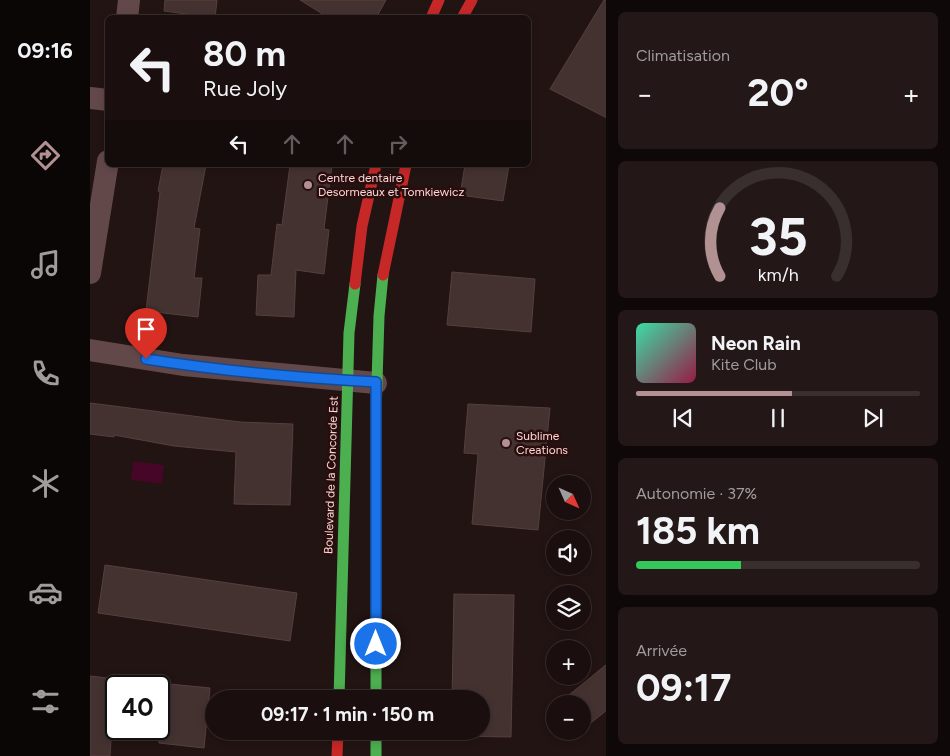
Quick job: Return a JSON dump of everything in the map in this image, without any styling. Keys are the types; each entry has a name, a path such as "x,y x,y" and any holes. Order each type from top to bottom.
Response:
{"street":[{"path":"127,15 129,0"},
{"path":"432,15 440,0"},
{"path":"464,15 472,0"},
{"path":"90,98 105,100"},
{"path":"90,273 107,167"},
{"name":"Boulevard de la Concorde Est","path":"339,690 349,333 362,226 376,167"},
{"path":"376,690 376,382 379,316 393,219 406,167"},
{"path":"90,350 183,365 376,382"},
{"path":"337,756 338,740"},
{"path":"376,740 376,756"}],"shaded area":[{"path":"133,461 164,465 162,484 131,480"}],"building":[{"path":"165,0 217,0 215,15 193,15 164,11"},
{"path":"300,0 386,0 378,15 324,15"},
{"path":"604,0 606,0 606,117 550,89"},
{"path":"163,167 206,167 194,228 200,229 194,278 202,278 198,317 146,311 160,192 158,191"},
{"path":"290,167 332,167 324,229 329,230 324,274 296,270 294,317 256,315 258,275 271,275 277,224 282,225"},
{"path":"465,167 509,167 503,201 460,195"},
{"path":"452,272 535,279 531,332 447,325"},
{"path":"90,403 240,422 293,424 290,505 234,504 236,452 174,446 114,435 114,437 90,434"},
{"path":"468,404 550,408 538,530 472,524 478,454 464,453"},
{"path":"105,565 297,593 290,641 98,613"},
{"path":"454,594 514,595 511,737 490,737 490,690 452,690"},
{"path":"606,665 606,711 591,723 591,695 569,695 581,685 591,685 591,677"},
{"path":"90,676 105,678 105,740 111,740 110,756 90,756"},
{"path":"170,684 210,688 210,690 205,690 204,748 159,743 159,740 170,740"}],"traffic: fast":[{"path":"376,690 376,415 379,316 383,275"},
{"path":"339,690 349,333 355,284"},
{"path":"376,740 376,756"}],"traffic: jam":[{"path":"432,15 439,0"},
{"path":"464,15 472,0"},
{"path":"355,284 362,226 376,167"},
{"path":"383,275 406,167"},
{"path":"337,756 338,740"}],"place":[{"name":"Centre dentaire Desormeaux et Tomkiewicz","path":"308,185"},
{"name":"Sublime Creations","path":"506,443"}],"route":[{"path":"146,359 183,365 311,378 376,382 376,644"}]}
